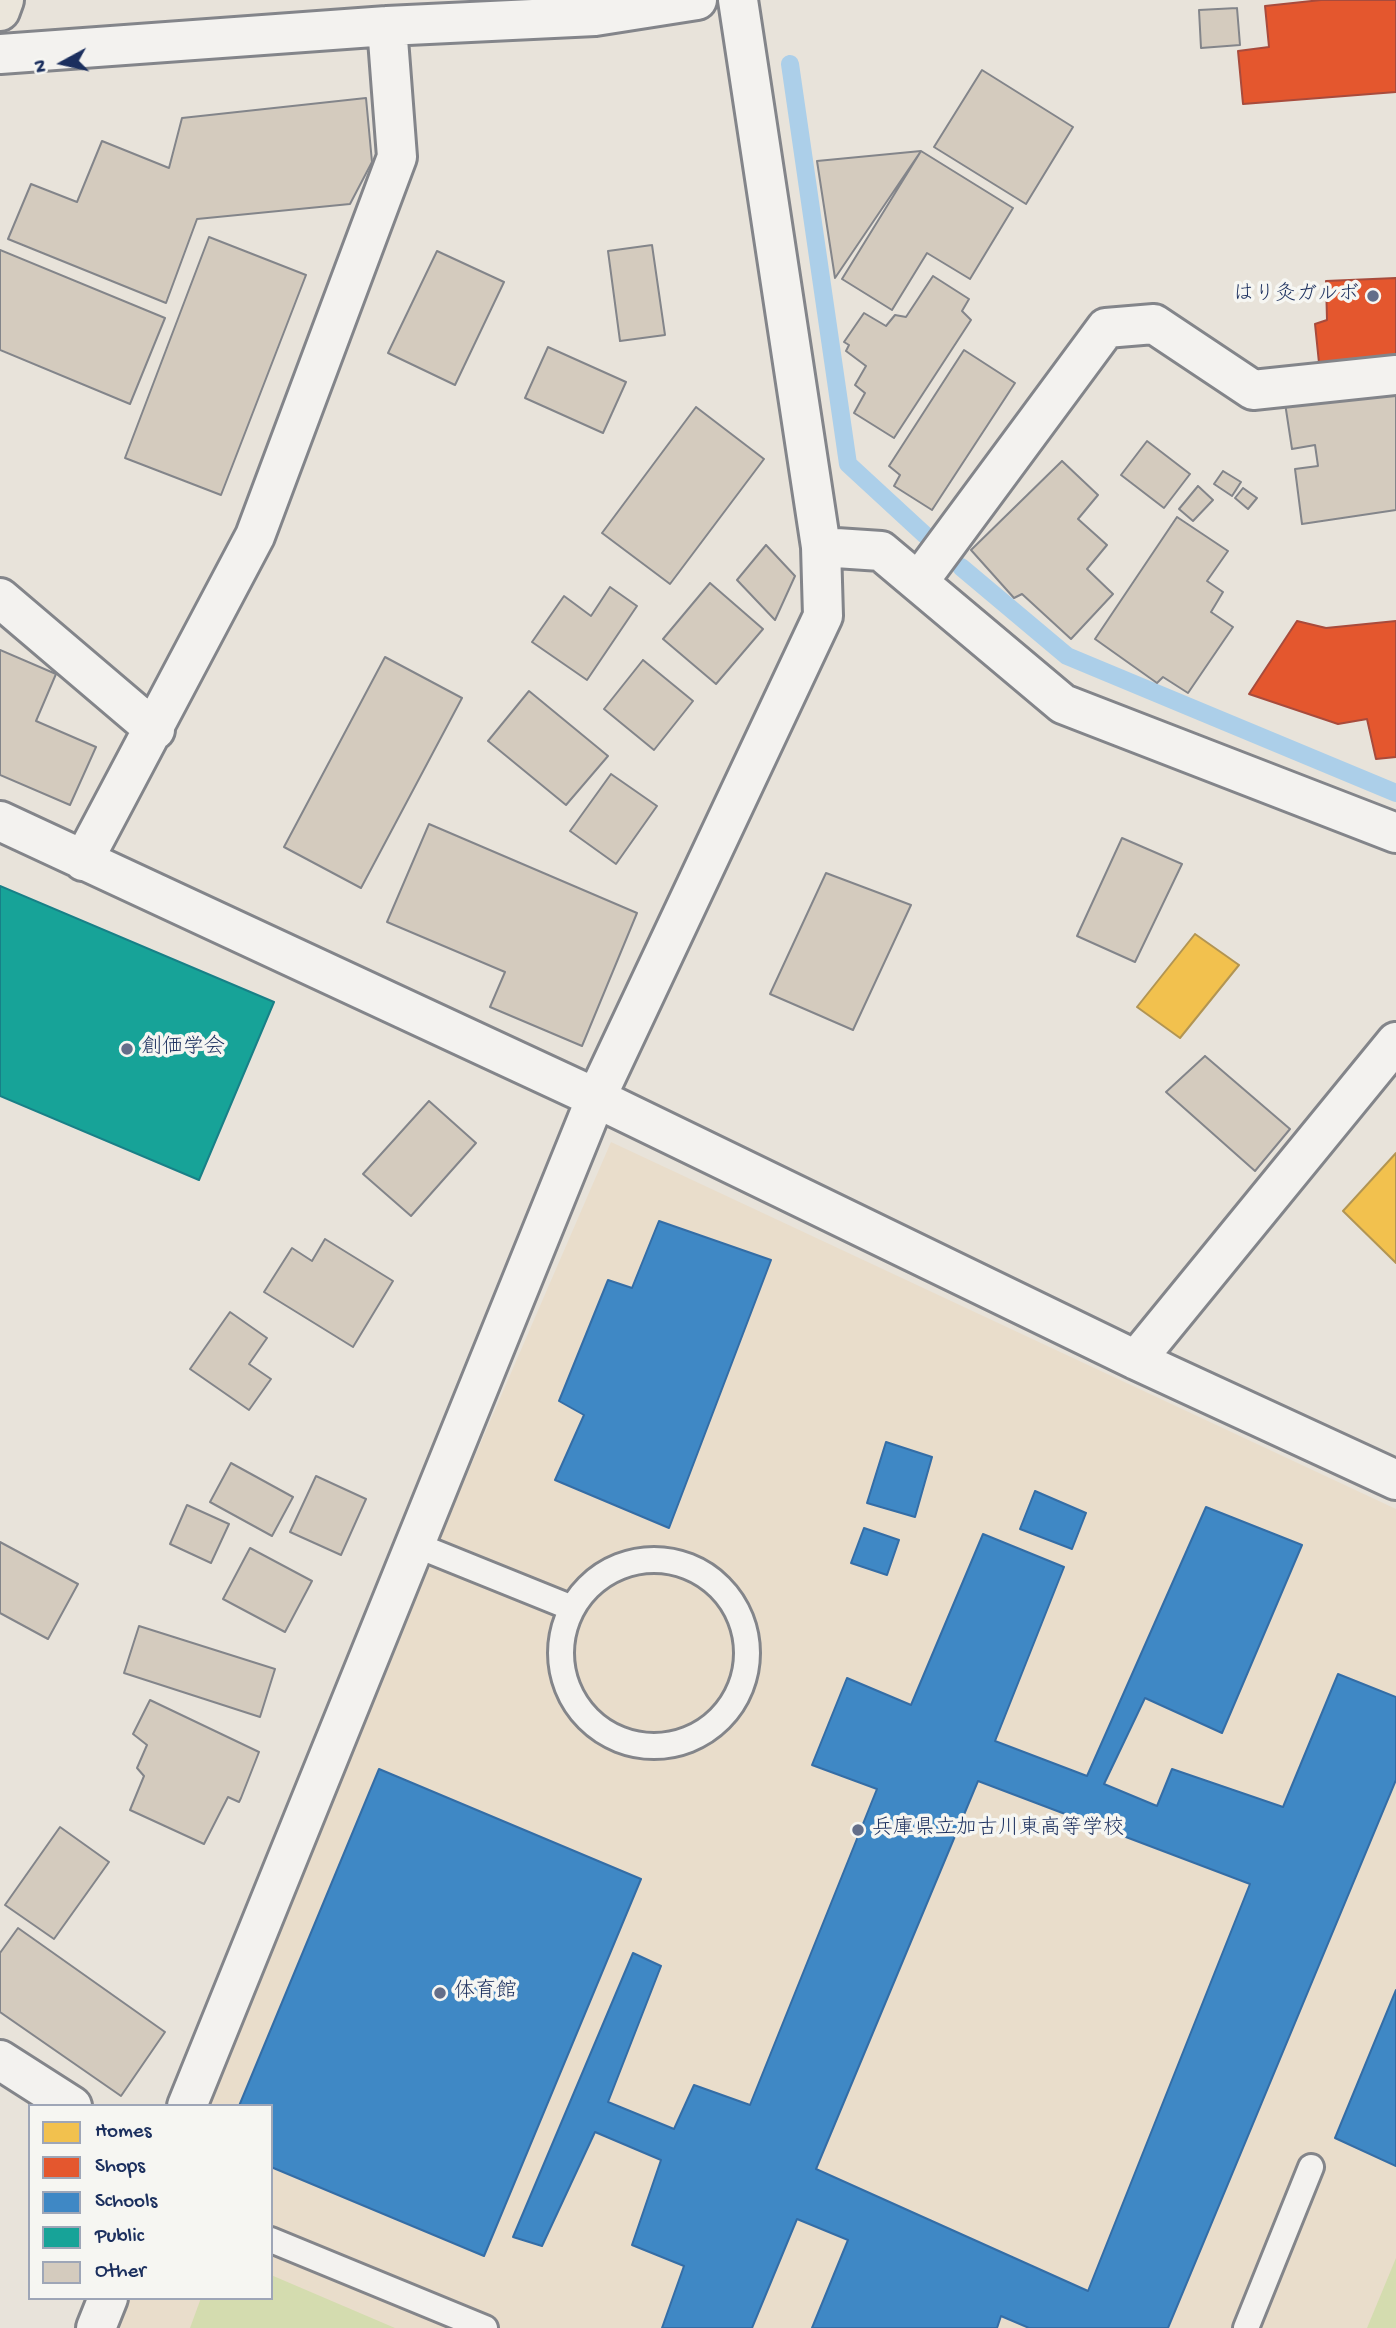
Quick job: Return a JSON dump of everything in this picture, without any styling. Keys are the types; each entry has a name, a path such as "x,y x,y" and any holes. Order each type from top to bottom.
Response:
{"highway":[{"path":"0,11 4,0"}],"street":[{"path":"0,54 387,26 595,16 697,0"},
{"path":"188,2104 596,1098 823,616 821,547 738,0"},
{"path":"83,861 155,730 255,536 397,157 387,26"},
{"path":"919,582 1106,328 1154,324 1253,390 1396,375"},
{"path":"821,547 881,551 1063,705 1396,833"},
{"path":"0,598 155,730"},
{"path":"0,821 596,1098 1136,1360 1396,1480"},
{"path":"1136,1360 1396,1042"},
{"path":"0,2060 69,2104"},
{"path":"96,2328 107,2300"}],"lane":[{"path":"416,1545 572,1608"},
{"path":"650,1559 680,1562 706,1575 728,1594 743,1621 748,1650 744,1680 731,1706 711,1728 685,1742 657,1747 625,1742 596,1726 575,1703 563,1672 561,1640 572,1608 592,1583 618,1565 650,1559"},
{"path":"1246,2328 1311,2167"},
{"path":"273,2241 485,2328"}],"shaded area":[{"name":"兵庫県立加古川東高等学校","path":"611,1142 1396,1509 1396,2328 115,2328 126,2300 273,2300 273,2104 206,2104 433,1553"}],"green space":[{"path":"1396,2258 1396,2328 1367,2328"},
{"path":"273,2276 395,2328 190,2328 200,2300 273,2300"}],"building: Homes":[{"path":"1195,934 1239,965 1180,1038 1137,1007"},
{"path":"1396,1153 1396,1263 1343,1211"}],"building: Shops":[{"path":"1321,0 1396,0 1396,92 1243,104 1238,51 1269,47 1265,6"},
{"path":"1396,278 1396,359 1319,363 1315,324 1327,320 1326,281"},
{"path":"1297,621 1326,628 1396,621 1396,757 1376,759 1367,719 1338,724 1249,694"}],"building: Schools":[{"path":"659,1221 771,1260 669,1528 555,1480 584,1415 559,1401 608,1280 632,1288"},
{"path":"886,1442 932,1457 915,1517 867,1503"},
{"path":"1035,1491 1086,1513 1072,1549 1020,1529"},
{"path":"1206,1507 1302,1545 1222,1733 1145,1698 1104,1784 1157,1806 1172,1769 1283,1807 1338,1674 1396,1697 1396,1780 1168,2328 1029,2328 1001,2316 997,2328 812,2328 848,2240 797,2219 752,2328 662,2328 684,2266 632,2245 661,2160 595,2132 542,2246 513,2237 633,1953 661,1966 608,2102 674,2129 694,2085 750,2105 877,1789 812,1765 847,1678 911,1705 983,1534 1064,1567 995,1741 1087,1776","holes":["978,1781 1250,1884 1088,2291 816,2169"]},
{"path":"864,1528 899,1540 887,1575 851,1563"},
{"name":"体育館","path":"379,1769 641,1879 484,2256 273,2168 273,2104 240,2104"},
{"path":"1396,1990 1396,2166 1335,2138"}],"building: Public":[{"name":"創価学会","path":"0,886 274,1002 199,1180 0,1096"}],"building: Other":[{"path":"1237,8 1240,45 1201,48 1199,10"},
{"path":"982,70 1073,127 1026,204 934,147"},
{"path":"366,98 372,162 350,204 197,219 166,303 8,239 31,184 77,202 102,141 169,168 182,118"},
{"path":"921,151 1013,208 970,279 927,253 892,310 842,279"},
{"path":"921,151 835,278 817,161"},
{"path":"209,237 306,275 221,495 125,458"},
{"path":"652,245 665,335 620,341 608,251"},
{"path":"0,250 165,318 130,404 0,350"},
{"path":"437,251 504,282 455,385 388,353"},
{"path":"933,276 969,299 962,311 971,320 894,438 854,413 865,393 855,385 866,366 846,351 849,345 844,342 864,313 886,326 895,315 906,317"},
{"path":"548,347 626,382 603,433 525,398"},
{"path":"964,350 1015,383 932,510 894,486 900,475 889,466"},
{"path":"1396,386 1396,510 1302,524 1295,469 1318,466 1315,445 1292,449 1285,403"},
{"path":"696,407 764,459 670,584 602,533"},
{"path":"1147,441 1190,474 1164,508 1121,475"},
{"path":"1062,461 1098,495 1078,519 1107,545 1087,569 1113,594 1071,639 1022,594 1014,598 971,550"},
{"path":"1223,471 1241,482 1232,496 1214,484"},
{"path":"1198,486 1213,500 1193,521 1179,509"},
{"path":"1243,488 1257,498 1248,509 1235,498"},
{"path":"1177,517 1228,551 1207,581 1223,592 1211,612 1233,627 1188,693 1163,677 1157,683 1095,639"},
{"path":"766,545 795,576 775,620 737,580"},
{"path":"710,583 763,629 716,684 663,639"},
{"path":"610,587 637,606 587,680 532,642 564,596 591,616"},
{"path":"0,650 56,674 36,721 96,747 70,805 0,775"},
{"path":"385,657 462,698 361,888 284,847"},
{"path":"643,660 693,701 654,750 604,709"},
{"path":"529,691 608,756 566,805 488,741"},
{"path":"611,774 657,806 616,864 570,831"},
{"path":"429,824 637,913 582,1046 490,1007 505,972 387,922"},
{"path":"1122,838 1182,864 1135,962 1077,936"},
{"path":"826,873 911,905 853,1030 770,994"},
{"path":"1205,1056 1290,1129 1255,1171 1166,1092"},
{"path":"429,1101 476,1143 411,1216 363,1174"},
{"path":"325,1239 393,1281 353,1347 264,1292 292,1248 312,1261"},
{"path":"230,1312 267,1338 249,1364 271,1379 249,1410 190,1369"},
{"path":"231,1463 293,1497 272,1536 210,1502"},
{"path":"316,1476 366,1499 341,1555 290,1532"},
{"path":"187,1505 229,1524 211,1563 170,1544"},
{"path":"0,1542 78,1584 48,1639 0,1613"},
{"path":"250,1548 312,1581 285,1632 223,1599"},
{"path":"139,1626 275,1669 260,1717 124,1673"},
{"path":"150,1700 259,1752 239,1802 228,1797 204,1844 130,1810 144,1776 137,1768 147,1745 133,1734"},
{"path":"60,1827 109,1862 54,1939 5,1905"},
{"path":"18,1928 165,2032 121,2096 0,2012 0,1953"}],"waterway":[{"path":"790,64 848,464 925,535"},
{"path":"961,567 1067,656 1396,793"}],"place":[{"name":"はり灸ガルボ","path":"1373,296"},
{"name":"創価学会","path":"127,1049"},
{"name":"兵庫県立加古川東高等学校","path":"858,1830"},
{"name":"体育館","path":"440,1993"}]}
